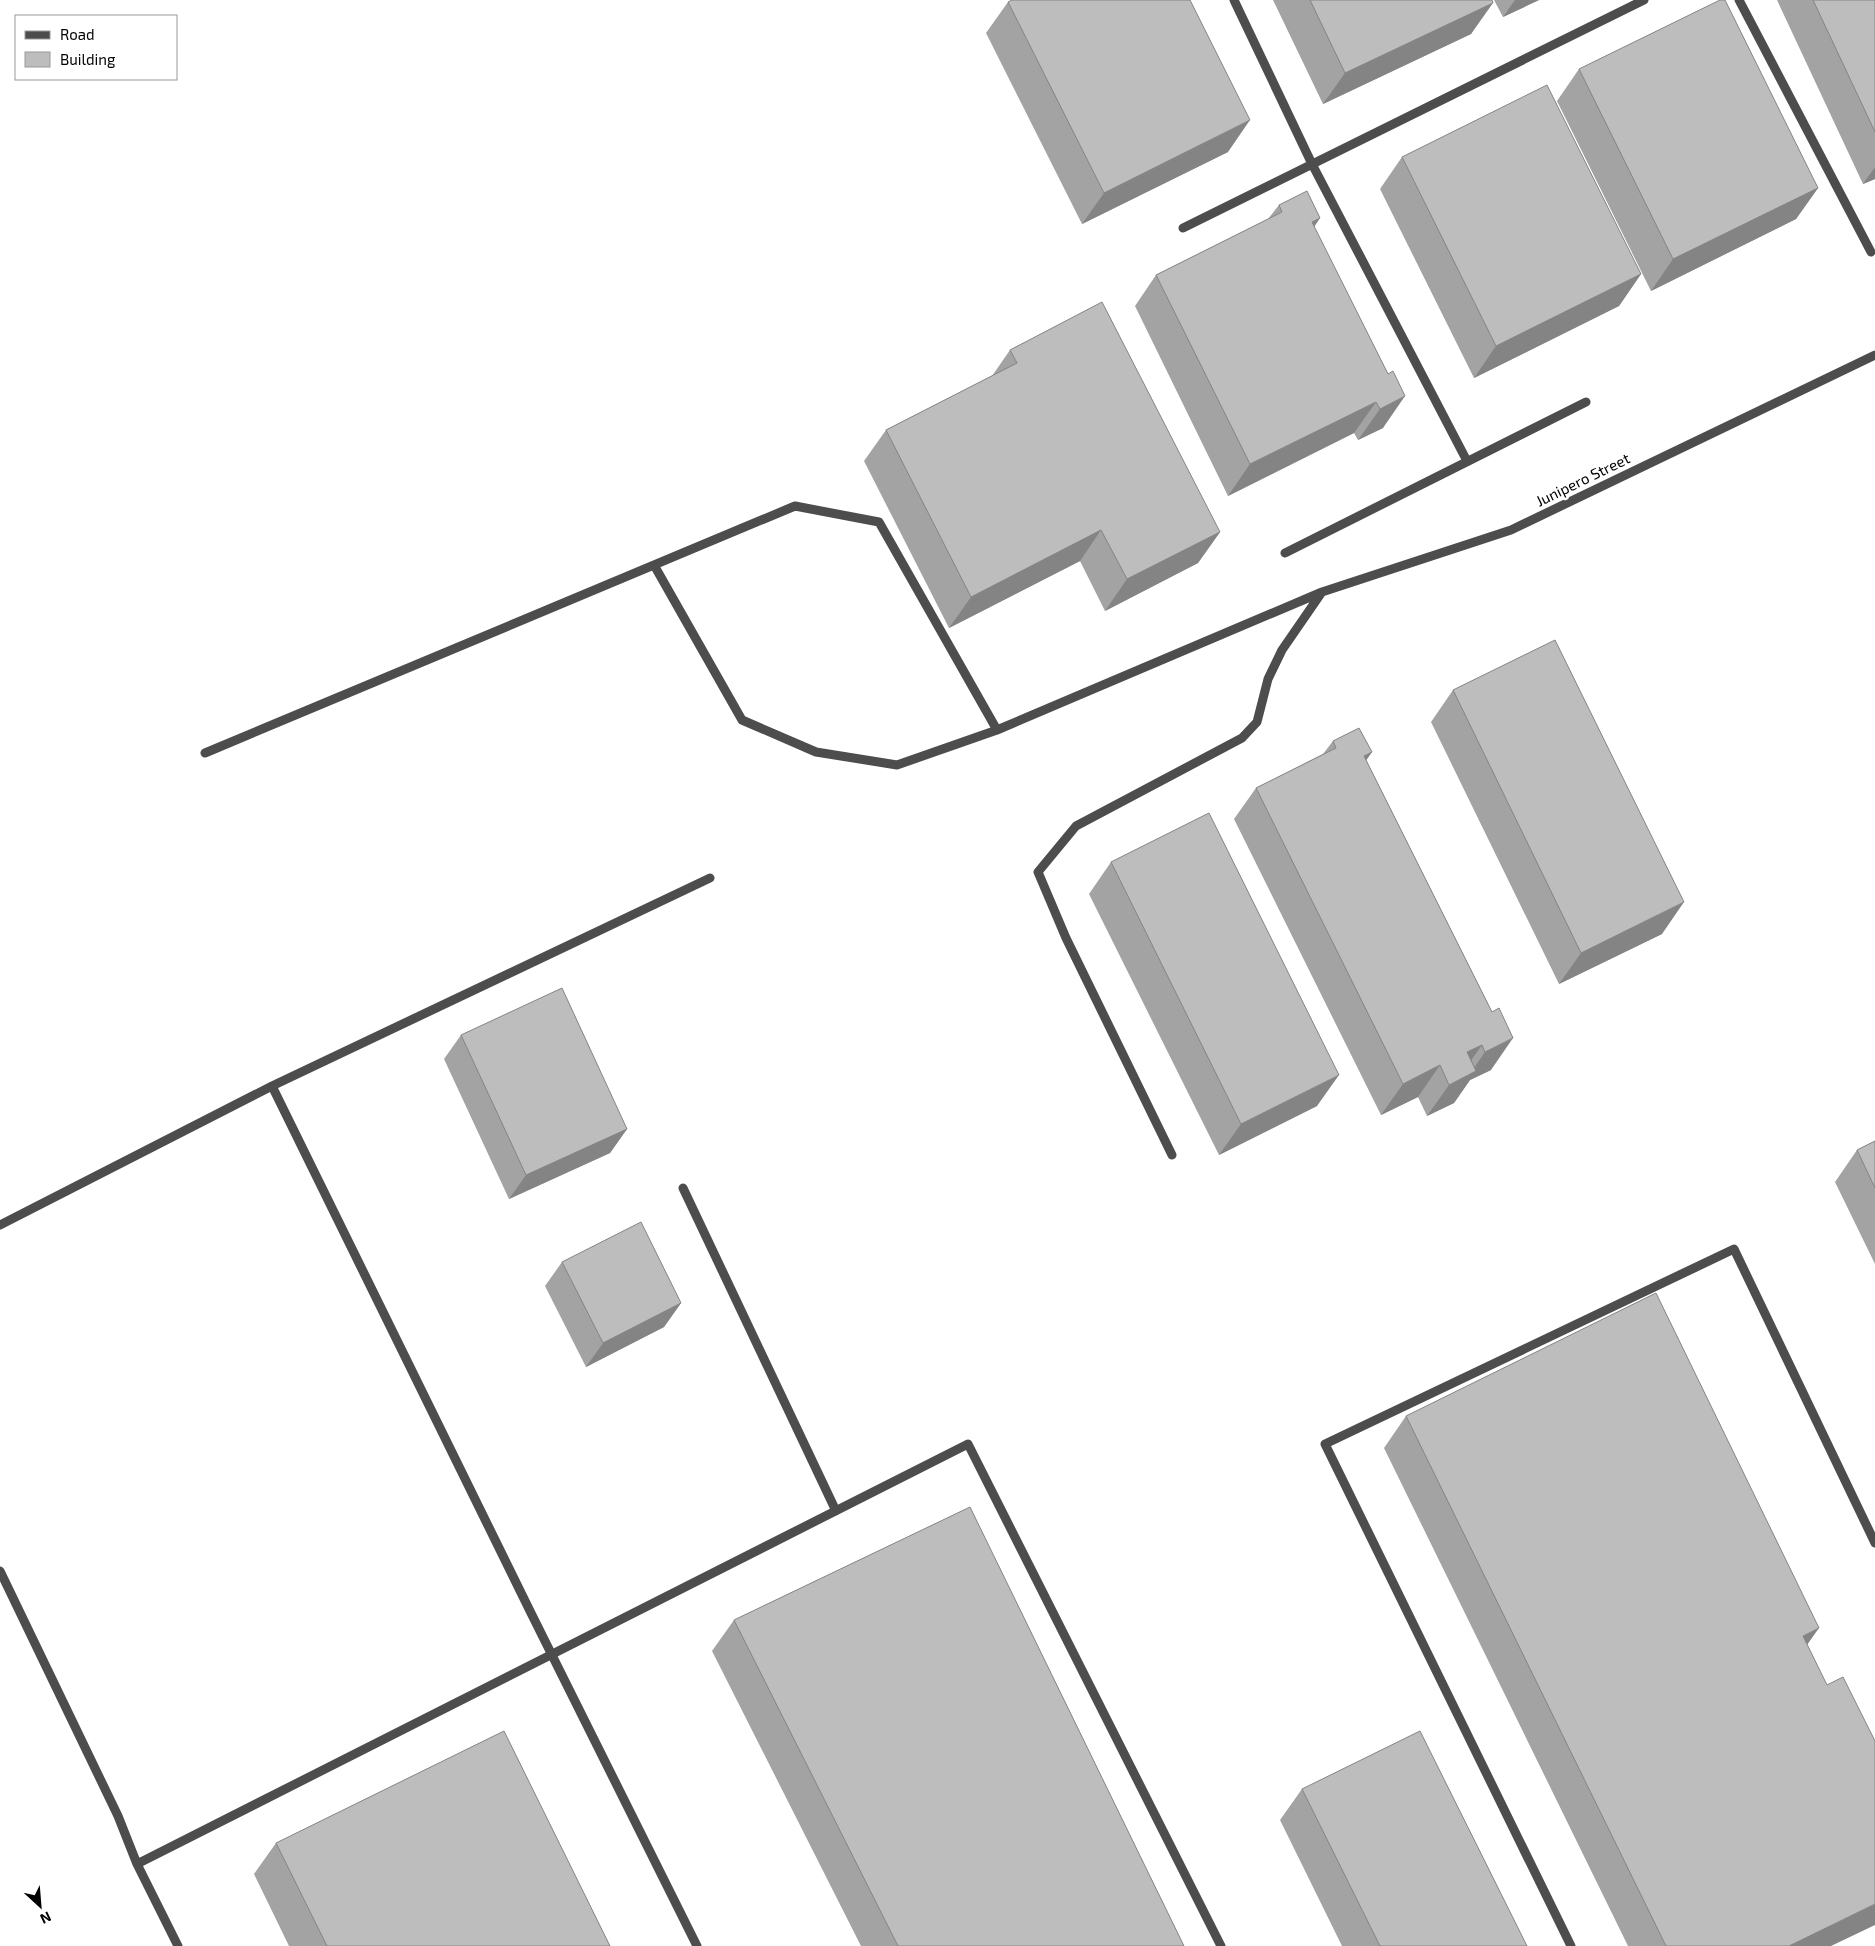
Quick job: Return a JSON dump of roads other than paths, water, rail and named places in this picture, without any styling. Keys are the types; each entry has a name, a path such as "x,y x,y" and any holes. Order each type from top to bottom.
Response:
{"street":[{"path":"1234,0 1312,164 1467,461"},
{"path":"1183,228 1644,0"},
{"path":"1739,0 1871,252"},
{"name":"Junipero Street","path":"654,565 742,720 816,752 897,764 997,730 1322,592 1511,530 1875,354"},
{"path":"1285,553 1586,402"},
{"path":"206,753 795,506 879,522 997,730"},
{"path":"1172,1156 1066,938 1038,872 1076,826 1242,738 1257,722 1268,679 1282,650 1322,592"},
{"path":"0,1225 272,1086 710,878"},
{"path":"272,1086 551,1655 697,1946"},
{"path":"683,1188 836,1511"},
{"path":"1571,1946 1325,1444 1734,1250 1875,1543"},
{"path":"137,1864 968,1444 1221,1946"},
{"path":"0,1571 118,1816 137,1864 178,1946"}]}
